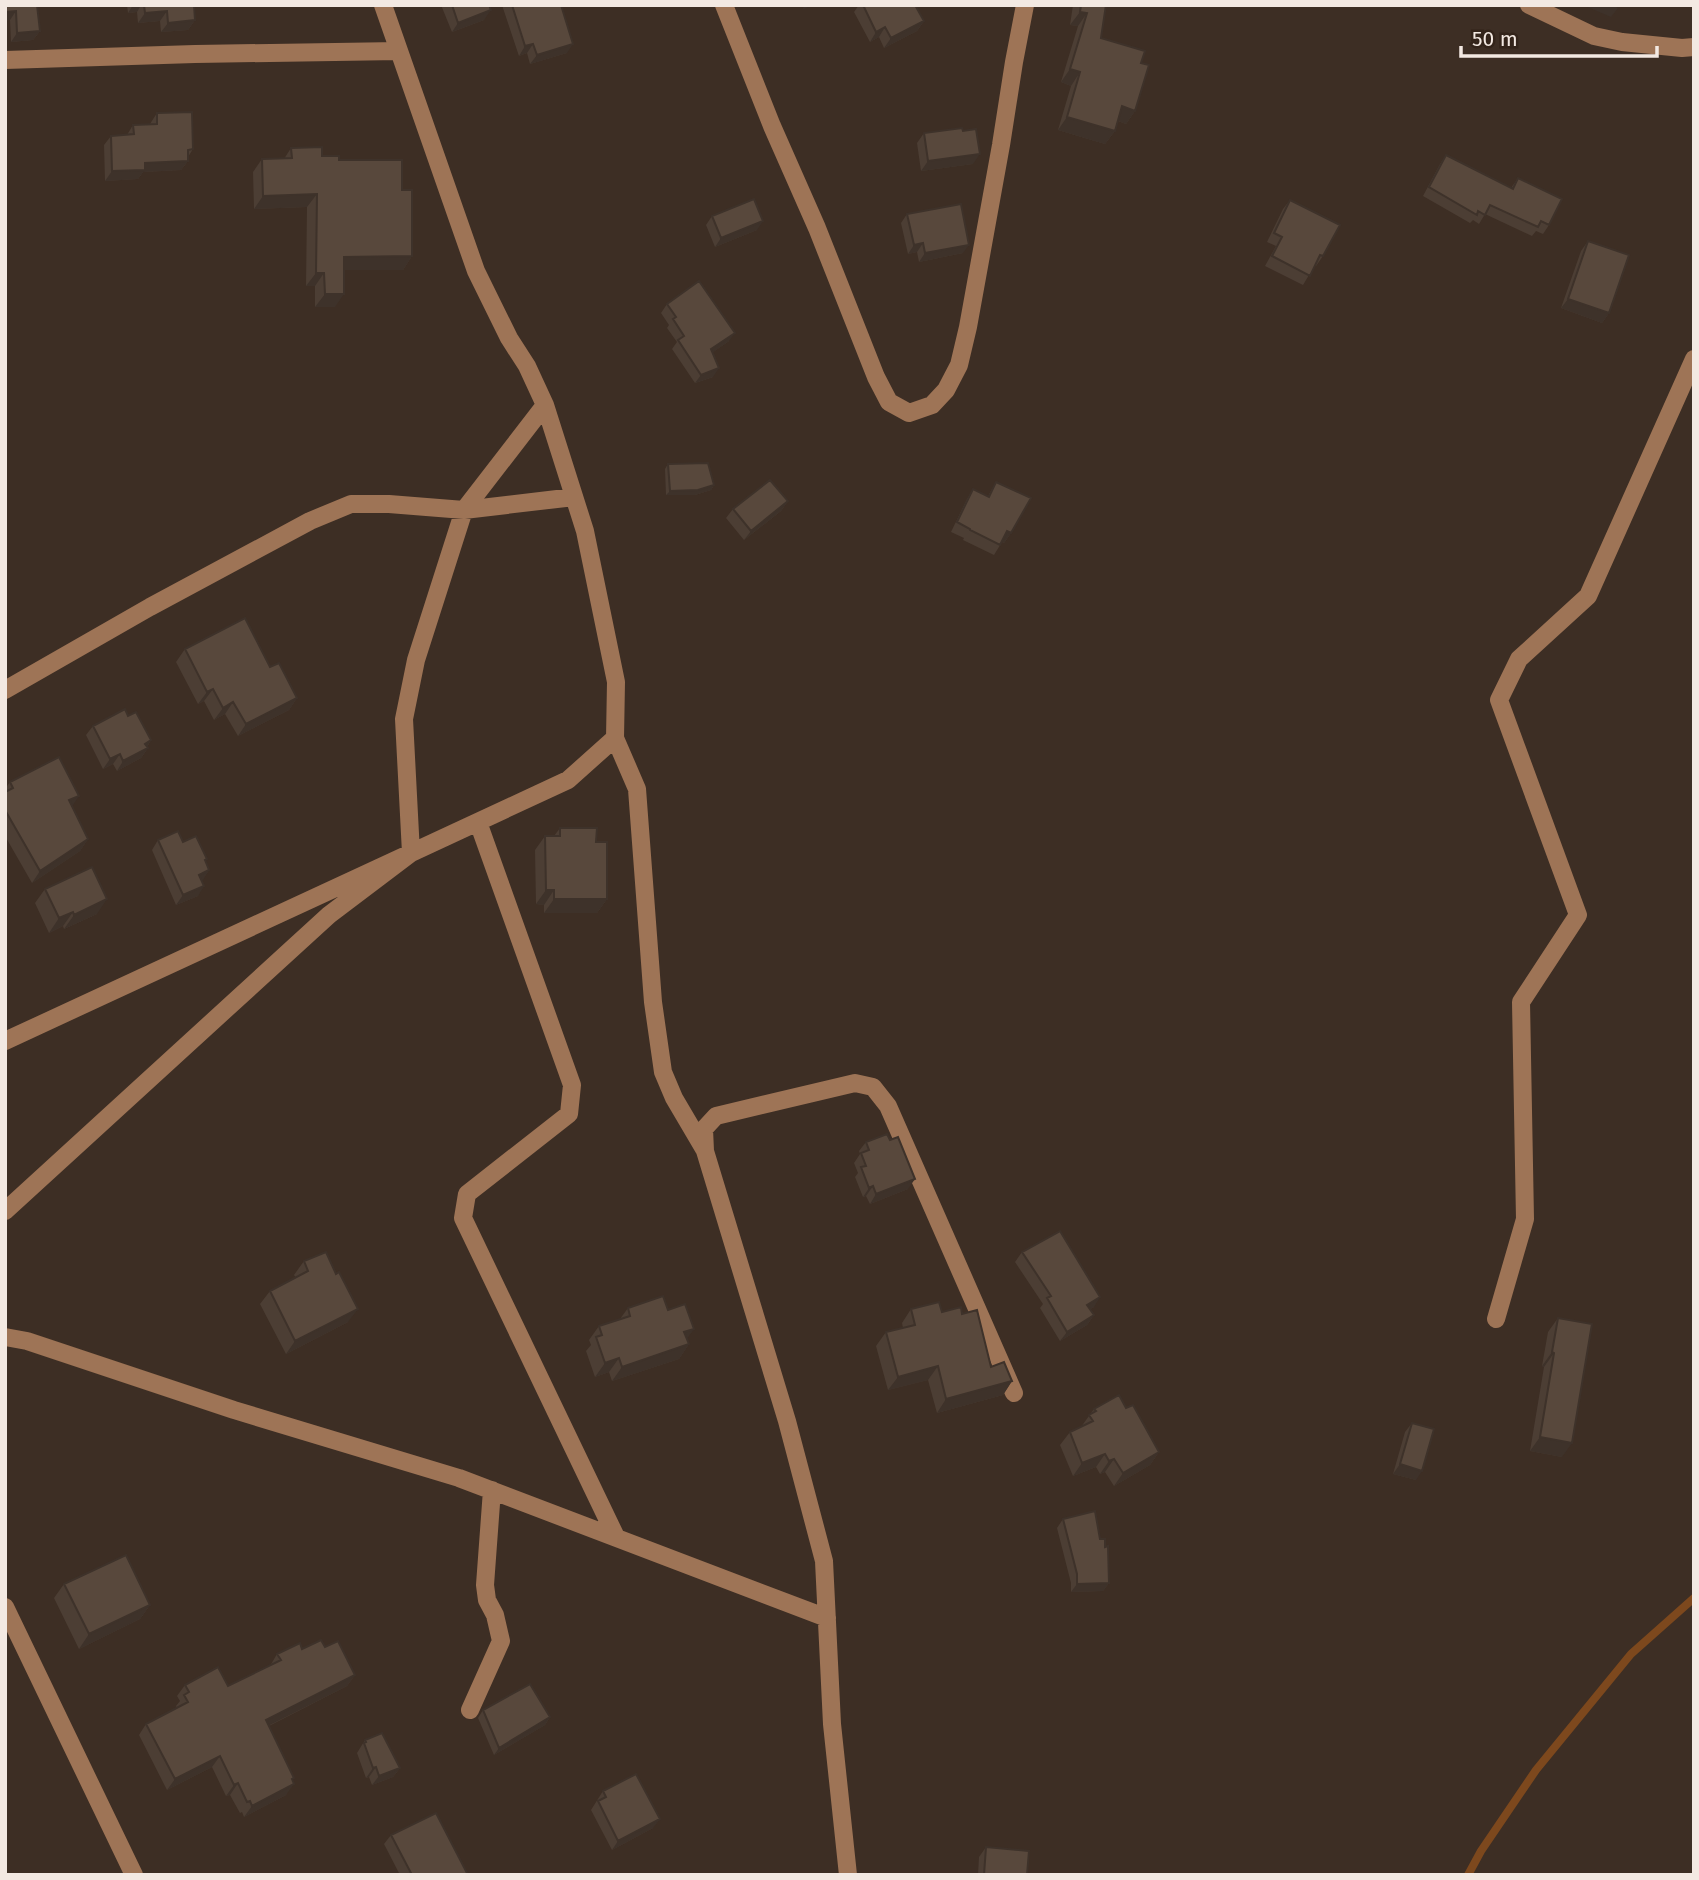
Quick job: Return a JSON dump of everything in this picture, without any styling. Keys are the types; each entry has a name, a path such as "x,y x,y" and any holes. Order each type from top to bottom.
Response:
{"street":[{"path":"383,5 476,271 545,405 585,531 616,682 615,738 637,789 653,1002 663,1072 674,1098 705,1151 787,1421 824,1561 832,1724 848,1875"},
{"path":"724,5 876,377 888,401 909,413 932,405 946,390 959,365 1025,5"},
{"path":"1529,5 1594,36 1622,42 1694,47"},
{"path":"5,60 399,51"},
{"path":"1496,1319 1525,1219 1521,1002 1578,915 1499,700 1519,659 1588,596 1694,359"},
{"path":"411,853 404,719 416,660 464,510 545,405"},
{"path":"5,690 150,607 310,521 351,504 464,510 574,497"},
{"path":"5,1041 568,780 615,738"},
{"path":"478,822 572,1085 569,1114 467,1194 463,1218 616,1537"},
{"path":"5,1211 329,915 411,853"},
{"path":"705,1151 704,1129 716,1116 855,1083 873,1087 888,1106 1014,1393"},
{"path":"5,1337 27,1341 234,1410 459,1478 827,1618"},
{"path":"470,1710 501,1641 495,1615 487,1600 485,1585 492,1490"},
{"path":"5,1606 134,1875"}],"building":[{"path":"5,5 37,5 40,31 17,33 16,11 5,12"},
{"path":"144,5 194,5 195,20 168,23 167,11 145,13"},
{"path":"452,5 489,5 491,10 458,23"},
{"path":"512,5 561,5 573,44 537,55 533,44 525,46"},
{"path":"863,5 915,5 924,21 891,38 885,27 876,32"},
{"path":"1081,5 1106,5 1101,38 1145,51 1141,63 1149,65 1135,111 1122,106 1115,131 1067,117 1080,72 1070,69 1087,13 1080,12"},
{"path":"192,112 193,149 188,150 188,161 145,163 145,170 112,171 111,136 134,134 133,125 157,124 157,113"},
{"path":"962,128 963,131 976,129 980,154 928,161 924,133"},
{"path":"322,147 322,156 339,156 339,160 402,160 402,190 412,190 412,256 344,257 344,294 325,294 324,273 316,273 317,194 263,196 262,159 292,158 291,148"},
{"path":"1446,155 1513,189 1518,178 1562,199 1549,225 1541,221 1538,227 1490,205 1485,215 1478,211 1477,215 1429,187"},
{"path":"754,199 763,221 721,238 712,216"},
{"path":"1290,200 1340,225 1310,276 1272,256 1282,237 1274,233"},
{"path":"961,204 969,245 925,253 923,243 914,245 907,214"},
{"path":"1588,241 1629,255 1609,313 1568,299"},
{"path":"699,281 735,333 711,349 719,368 701,375 678,340 684,336 667,304"},
{"path":"708,463 714,485 698,490 670,491 668,464"},
{"path":"770,480 788,501 751,531 733,509"},
{"path":"996,482 1031,498 1011,533 1007,531 1000,545 957,522 973,489 989,497"},
{"path":"245,618 270,667 279,663 297,698 246,724 233,702 223,708 213,689 207,692 185,649"},
{"path":"125,709 128,716 136,712 151,740 145,744 148,748 123,761 120,754 110,759 93,726"},
{"path":"59,757 79,796 69,800 88,839 40,871 5,810 5,792 13,788 10,782"},
{"path":"560,828 597,828 596,842 607,842 607,899 554,899 554,890 546,890 545,836 560,836"},
{"path":"178,831 183,842 196,836 209,870 199,875 204,886 183,895 158,840"},
{"path":"92,867 107,899 74,915 73,912 59,918 45,889"},
{"path":"887,1134 890,1140 898,1137 915,1179 876,1194 873,1186 869,1188 861,1167 866,1166 861,1153 869,1150 866,1142"},
{"path":"1060,1231 1100,1297 1087,1305 1094,1315 1067,1332 1047,1298 1051,1296 1022,1252"},
{"path":"326,1252 358,1309 295,1341 270,1291 308,1271 304,1261"},
{"path":"663,1296 668,1310 685,1304 694,1329 684,1332 689,1344 622,1367 619,1358 605,1363 596,1337 602,1335 599,1326 630,1316 628,1308"},
{"path":"939,1302 942,1312 961,1307 962,1314 977,1310 991,1367 1004,1362 1012,1381 946,1399 938,1366 898,1377 886,1332 915,1325 911,1309"},
{"path":"1558,1318 1592,1324 1572,1443 1540,1437"},
{"path":"1119,1395 1126,1408 1133,1405 1159,1452 1123,1473 1114,1459 1109,1461 1105,1454 1082,1463 1070,1432 1093,1421 1089,1415 1096,1411 1094,1409"},
{"path":"1412,1423 1434,1429 1422,1471 1400,1464"},
{"path":"1095,1511 1100,1539 1105,1539 1105,1547 1108,1546 1109,1583 1077,1584 1077,1574 1063,1519"},
{"path":"126,1555 150,1605 89,1634 64,1584"},
{"path":"321,1640 325,1647 338,1641 355,1675 266,1720 294,1778 294,1784 252,1806 250,1801 247,1802 238,1783 234,1785 220,1756 175,1779 146,1724 188,1702 184,1695 189,1692 185,1685 218,1667 228,1686 281,1660 277,1654 300,1643 302,1649"},
{"path":"530,1684 550,1717 499,1748 483,1710"},
{"path":"382,1733 400,1768 379,1776 376,1767 373,1768 364,1743 365,1740"},
{"path":"636,1774 660,1819 618,1841 598,1801 606,1797 603,1791"},
{"path":"436,1813 468,1875 412,1875 391,1835"},
{"path":"986,1847 1029,1851 1027,1875 984,1875"}],"waterway":[{"path":"1468,1875 1481,1851 1536,1770 1631,1654 1694,1598"}]}
